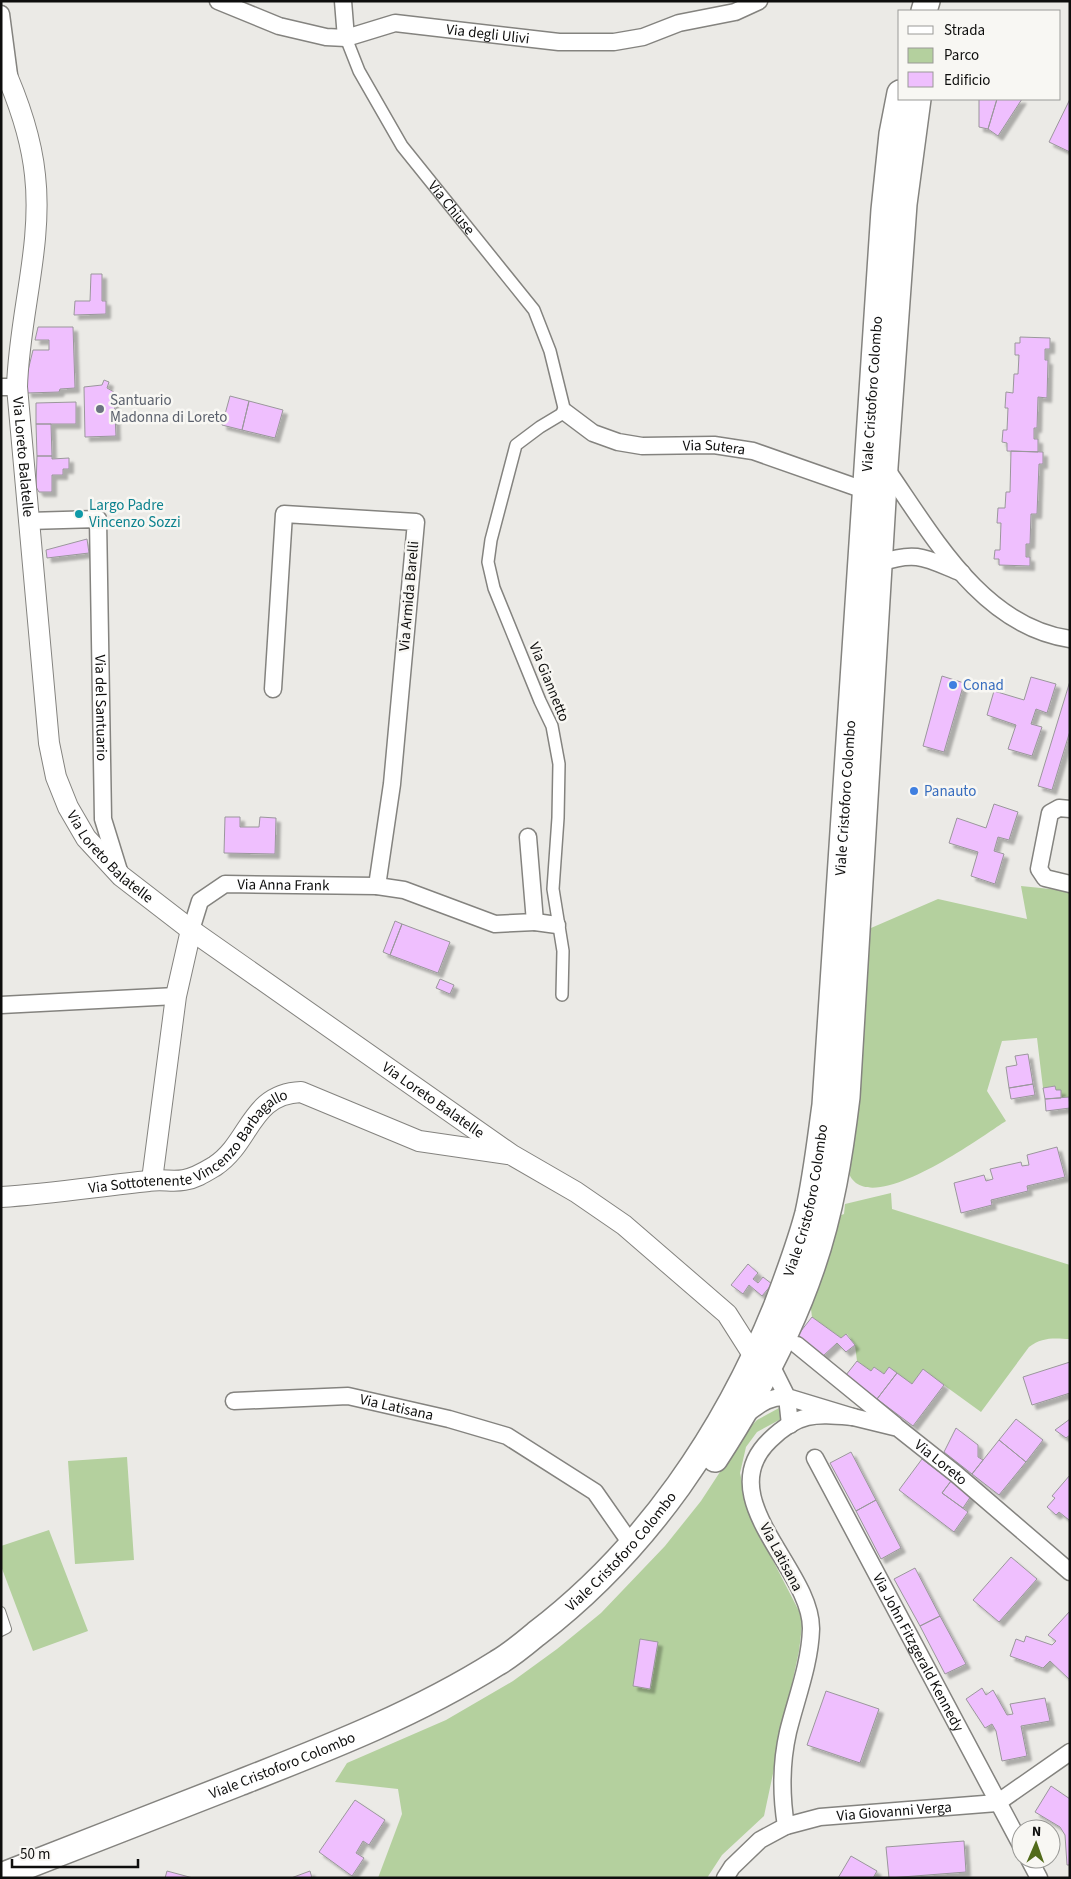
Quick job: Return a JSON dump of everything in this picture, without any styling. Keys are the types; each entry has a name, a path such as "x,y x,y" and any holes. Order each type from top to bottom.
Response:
{"main road":[{"name":"Viale Cristoforo Colombo","path":"25,1878 417,1723 463,1700 513,1670 570,1626 610,1589 660,1536 706,1474 740,1420 763,1361 807,1214 818,1157 825,1105 864,490 884,210 892,134 898,100"},
{"name":"Viale Cristoforo Colombo","path":"1,1876 324,1750 452,1691 501,1661 556,1619 604,1577 632,1545 689,1472 763,1361 812,1268 829,1211 840,1152 847,1097 885,467 904,204 918,100"}],"street":[{"name":"Via degli Ulivi","path":"218,1 250,16 306,34 346,38 395,23 559,42 614,42 643,37 679,23 735,12 759,1"},
{"name":"Via Chiuse","path":"343,1 346,38 359,71 402,146 534,310 550,351 565,412"},
{"path":"1,14 10,82"},
{"name":"Via Loreto Balatelle","path":"1,62 10,82 27,133 35,174 36,201 34,237 18,355 9,387 28,520 45,707 56,777 68,807 86,838 121,876 191,930 512,1155 576,1192 616,1220 727,1314 763,1361"},
{"name":"Via Sutera","path":"565,412 593,433 618,442 642,446 714,445 753,451 864,490"},
{"name":"Via Giannetto","path":"562,995 563,951 557,925 553,890 558,818 559,764 552,726 494,588 488,562 491,540 516,445 540,427 565,412"},
{"path":"885,467 962,573 993,605 1051,636 1070,639"},
{"name":"Via Armida Barelli","path":"273,689 284,514 416,522 392,784 378,886"},
{"name":"Via del Santuario","path":"28,520 98,519 103,819 121,876"},
{"path":"880,564 901,556 922,556 962,573"},
{"path":"1070,809 1060,808 1050,813 1039,869 1044,878 1070,884"},
{"path":"528,837 535,922"},
{"name":"Via Anna Frank","path":"152,1180 176,996 191,930 200,901 225,884 378,886 404,890 495,924 535,922 557,925"},
{"path":"1,1005 176,996"},
{"name":"Via Sottotenente Vincenzo Barbagallo","path":"1,1197 58,1193 152,1180 183,1180 206,1171 218,1163 233,1149 264,1106 276,1096 288,1093 301,1092 418,1141 512,1155"},
{"path":"797,1345 898,1428"},
{"path":"763,1361 788,1397 790,1424"},
{"name":"Via Latisana","path":"234,1401 348,1396 449,1419 507,1436 596,1492 632,1545"},
{"path":"740,1420 769,1399 776,1396 788,1397"},
{"name":"Via Loreto","path":"788,1397 853,1418 898,1428 956,1474 1070,1572"},
{"name":"Via Latisana","path":"786,1826 782,1776 788,1733 807,1655 811,1627 808,1612 792,1575 760,1520 753,1497 751,1478 755,1460 763,1446 790,1424 808,1415 820,1414 853,1418"},
{"name":"Via John Fitzgerald Kennedy","path":"815,1458 1011,1828"},
{"path":"997,1803 1070,1752"},
{"name":"Via Giovanni Verga","path":"725,1878 732,1866 760,1840 786,1826 820,1817 997,1803"}],"lane":[{"path":"1,1611 8,1629 1,1632"}],"green space":[{"path":"1021,886 1070,891 1070,1103 1069,1097 1061,1098 1061,1090 1056,1090 1055,1086 1043,1088 1037,1038 1002,1041 987,1091 1006,1121 948,1158 896,1183 874,1188 856,1183 847,1167 871,928 938,899 1027,919"},
{"path":"891,1193 892,1209 1070,1265 1070,1339 1053,1338 1043,1340 1029,1347 981,1412 923,1370 912,1384 884,1374 874,1367 871,1371 857,1361 855,1345 847,1334 841,1338 812,1317 810,1301 836,1217 844,1214 845,1204"},
{"path":"779,1408 781,1419 757,1432 746,1447 740,1473 749,1514 801,1615 802,1626 799,1651 764,1816 722,1855 707,1878 378,1878 402,1814 398,1789 335,1782 347,1763 446,1720 513,1681 557,1649 601,1613 665,1546 701,1501 748,1429 757,1420"},
{"path":"127,1457 134,1560 75,1564 68,1461"},
{"path":"49,1530 88,1631 33,1651 1,1566 1,1546"}],"building":[{"path":"1070,99 1070,152 1049,142"},
{"path":"979,100 997,100 988,129 979,127"},
{"path":"997,100 1021,100 998,136 988,129"},
{"path":"91,274 102,274 102,301 106,301 106,314 74,315 75,301 90,301"},
{"path":"38,327 73,327 75,388 60,389 59,392 27,393 26,379 33,350 49,350 49,340 35,340"},
{"path":"1020,337 1050,338 1050,349 1045,349 1045,360 1048,360 1047,398 1038,397 1037,428 1034,428 1034,439 1038,439 1038,452 1007,451 1007,443 1002,442 1003,430 1007,430 1008,408 1005,408 1006,392 1013,393 1014,374 1018,374 1019,355 1015,355 1015,343 1020,343"},
{"name":"Santuario Madonna di Loreto","path":"104,380 109,382 107,388 114,392 116,436 85,437 84,387 102,385"},
{"path":"230,396 249,401 242,430 222,425"},
{"path":"249,401 283,410 275,438 242,430"},
{"path":"76,402 76,424 36,424 36,403"},
{"path":"36,424 51,424 52,456 37,456"},
{"path":"1011,451 1043,452 1043,464 1039,464 1037,514 1031,514 1030,544 1026,544 1026,557 1030,557 1030,566 999,565 999,559 994,559 995,550 1000,550 1001,523 997,523 998,508 1005,508 1006,492 1010,492"},
{"path":"37,456 52,456 52,459 69,458 69,469 63,469 63,475 52,475 52,492 39,492 36,487"},
{"path":"87,539 89,553 47,558 46,550"},
{"path":"942,676 964,683 944,752 923,746"},
{"path":"1031,677 1056,684 1047,713 1036,709 1031,724 1042,727 1032,756 1008,749 1016,725 987,715 994,691 1024,700"},
{"path":"1070,681 1070,731 1052,790 1038,786"},
{"path":"994,804 1018,812 1009,840 998,837 994,851 1004,854 995,884 971,876 978,852 949,843 957,818 986,828"},
{"path":"225,817 240,817 240,827 259,827 260,817 276,818 275,854 224,853"},
{"path":"395,921 402,924 390,955 383,952"},
{"path":"402,924 450,942 438,973 390,955"},
{"path":"440,979 454,985 450,994 436,988"},
{"path":"1028,1054 1033,1084 1009,1088 1006,1067 1017,1065 1015,1056"},
{"path":"1033,1084 1035,1095 1011,1099 1009,1088"},
{"path":"1055,1086 1056,1090 1061,1090 1061,1098 1045,1099 1043,1088"},
{"path":"1069,1097 1070,1108 1046,1111 1045,1099"},
{"path":"1057,1147 1065,1177 1027,1186 1028,1191 991,1200 992,1205 961,1213 954,1183 984,1175 986,1181 993,1179 990,1169 1021,1162 1022,1166 1029,1165 1027,1155"},
{"path":"748,1264 758,1273 753,1279 758,1283 763,1277 772,1284 762,1296 749,1285 743,1294 731,1285"},
{"path":"812,1317 841,1338 846,1334 855,1345 846,1352 837,1343 822,1357 797,1336"},
{"path":"857,1361 871,1371 874,1367 884,1374 889,1367 897,1373 877,1399 846,1375"},
{"path":"1070,1362 1070,1393 1032,1405 1023,1377"},
{"path":"923,1369 944,1385 913,1426 877,1399 897,1373 912,1384"},
{"path":"1016,1419 1043,1440 1026,1462 999,1440"},
{"path":"1070,1419 1070,1435 1066,1438 1055,1430"},
{"path":"956,1428 978,1445 978,1457 983,1460 972,1474 944,1452"},
{"path":"999,1440 1026,1462 999,1495 972,1474"},
{"path":"851,1452 876,1500 856,1511 830,1463"},
{"path":"922,1459 951,1481 942,1493 968,1512 954,1532 899,1490"},
{"path":"1070,1475 1069,1520 1059,1512 1056,1515 1047,1507 1055,1498 1052,1496"},
{"path":"951,1481 971,1496 963,1508 942,1493"},
{"path":"876,1500 901,1548 881,1559 856,1511"},
{"path":"1011,1557 1037,1579 999,1622 973,1600"},
{"path":"915,1568 940,1616 920,1626 894,1579"},
{"path":"1070,1611 1070,1680 1050,1661 1043,1668 1010,1656 1016,1639 1024,1642 1026,1636 1052,1645 1056,1641 1048,1635"},
{"path":"940,1616 966,1664 945,1674 920,1626"},
{"path":"640,1639 658,1642 650,1689 633,1686"},
{"path":"982,1688 986,1695 993,1690 1007,1715 1013,1714 1010,1704 1045,1698 1050,1721 1021,1726 1027,1756 1002,1761 996,1731 992,1724 985,1728 966,1699"},
{"path":"826,1691 879,1709 860,1763 807,1745"},
{"path":"1051,1786 1070,1799 1070,1865 1067,1865 1065,1835 1061,1829 1061,1819 1047,1819 1035,1812"},
{"path":"355,1800 385,1820 369,1845 363,1841 356,1853 364,1858 352,1876 319,1852"},
{"path":"964,1841 966,1872 889,1878 886,1847"},
{"path":"851,1856 877,1871 873,1878 838,1878"},
{"path":"167,1871 193,1878 165,1878"},
{"path":"310,1871 312,1878 291,1878"}],"place":[{"name":"Santuario Madonna di Loreto","path":"100,409"},
{"name":"Largo Padre Vincenzo Sozzi","path":"79,514"},
{"name":"Conad","path":"953,685"},
{"name":"Panauto","path":"914,791"}]}
